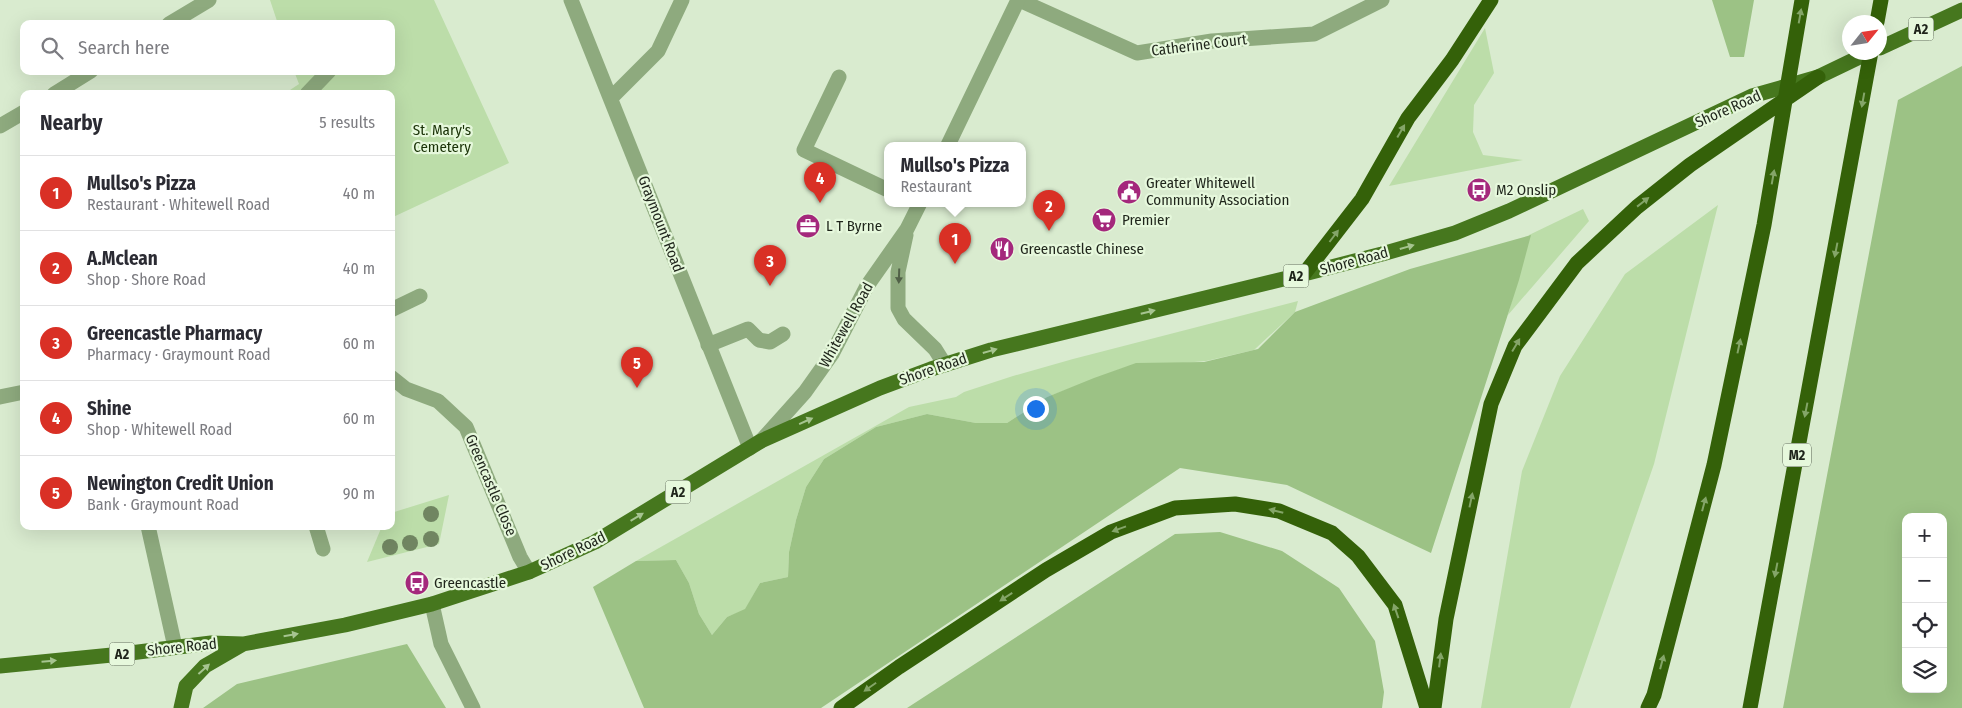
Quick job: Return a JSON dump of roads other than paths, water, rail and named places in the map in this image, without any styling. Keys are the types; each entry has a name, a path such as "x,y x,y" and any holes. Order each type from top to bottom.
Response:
{"highway":[{"path":"1304,274 1362,199 1408,118 1452,60 1491,0"},
{"path":"1648,708 1654,695 1714,465 1764,225 1802,0"},
{"path":"1878,15 1881,0"},
{"name":"M2","path":"1750,708 1845,202 1870,60"},
{"path":"1434,708 1446,620 1491,404 1515,346 1578,263 1637,207 1690,165 1818,77"},
{"path":"841,708 899,667 1046,570 1110,532 1175,508 1235,504 1280,511 1332,532 1358,556 1395,604 1427,708"}],"main road":[{"name":"A2","path":"1887,45 1962,10"},
{"name":"Shore Road","path":"0,666 122,654 211,642 243,644 345,625 432,604 529,572 595,542 756,445 880,388 991,350 1382,254 1476,225 1752,96 1818,77 1854,60"},
{"path":"182,708 186,686 205,666 243,644"}],"street":[{"path":"176,20 209,0"},
{"name":"Graymount Road","path":"571,0 708,345 756,445"},
{"path":"611,98 658,51 682,0"},
{"path":"949,142 1018,0"},
{"name":"Catherine Court","path":"1018,0 1137,53 1212,41 1314,34 1382,0"},
{"path":"60,90 85,75"},
{"path":"311,90 325,75"},
{"path":"839,77 804,150 884,188"},
{"path":"0,126 20,114"},
{"name":"Whitewell Road","path":"756,445 805,392 832,354 867,286 907,228 916,207"},
{"name":"Whitewell Road","path":"907,228 898,272 898,308 904,319 935,349 945,365"},
{"path":"395,308 420,296"},
{"path":"708,345 748,329 760,340 770,342 783,334"},
{"name":"Greencastle Close","path":"395,380 406,389 438,401 466,427 520,557 529,572"},
{"path":"0,397 20,393"},
{"path":"149,530 175,647"},
{"path":"317,530 323,549"},
{"path":"432,604 441,644 473,708"}],"place":[{"name":"M2 Onslip","path":"1479,190"},
{"name":"Greater Whitewell Community Association","path":"1129,192"},
{"name":"Shine","path":"820,203"},
{"name":"Premier","path":"1104,220"},
{"name":"L T Byrne","path":"808,226"},
{"name":"A.Mclean","path":"1049,231"},
{"name":"Greencastle Chinese","path":"1002,249"},
{"name":"Mullso's Pizza","path":"955,264"},
{"name":"Greencastle Pharmacy","path":"770,286"},
{"name":"Newington Credit Union","path":"637,388"},
{"name":"Greencastle","path":"417,583"}],"park label":[{"name":"St. Mary's Cemetery","path":"442,138"}]}
